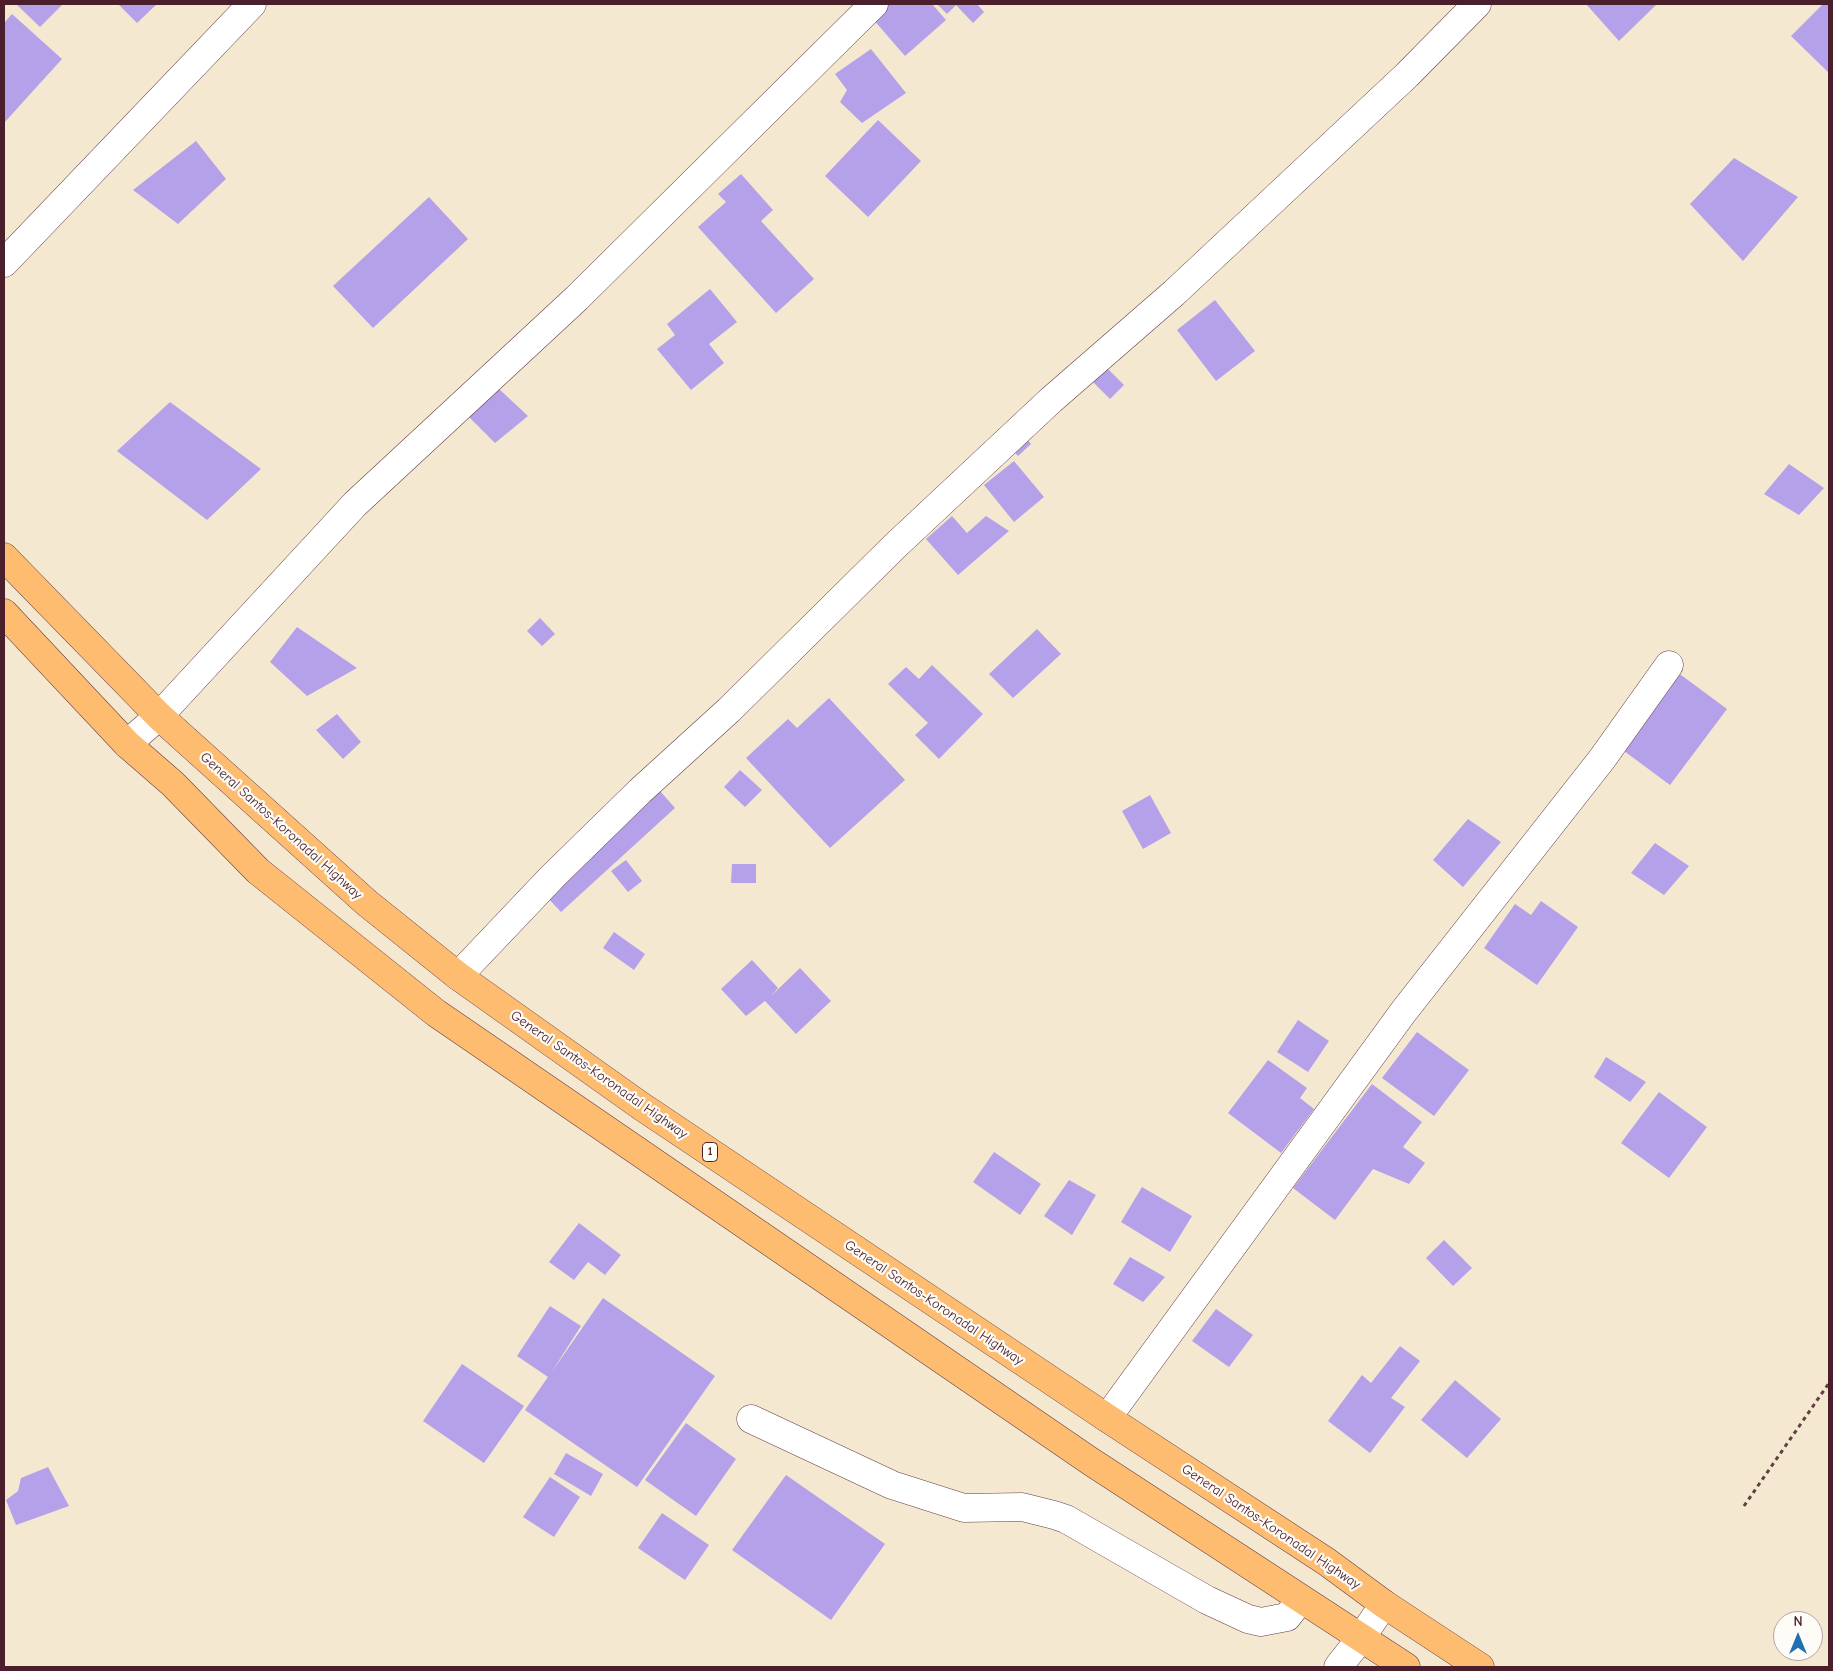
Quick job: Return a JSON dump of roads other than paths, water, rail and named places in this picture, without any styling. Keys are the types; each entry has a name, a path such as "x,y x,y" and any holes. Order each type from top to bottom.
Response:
{"highway":[{"name":"General Santos-Koronadal Highway","path":"4,557 159,716 366,903 458,976 641,1106 1106,1418 1327,1562 1384,1604 1480,1667"},
{"path":"4,613 127,744 173,784 258,871 436,1012 1090,1461 1406,1667"},
{"path":"618,1137 641,1106"}],"street":[{"path":"4,262 252,4"},
{"path":"127,744 159,716 355,504 577,298 874,4"},
{"path":"458,976 553,876 640,791 729,710 896,545 1051,400 1174,293 1230,241 1407,75 1477,4"},
{"path":"1106,1418 1404,1011 1602,760 1669,666"},
{"path":"751,1420 892,1485 964,1508 1022,1507 1066,1519 1207,1600 1248,1619 1261,1622 1288,1617 1301,1599"},
{"path":"1338,1667 1384,1604"}]}
